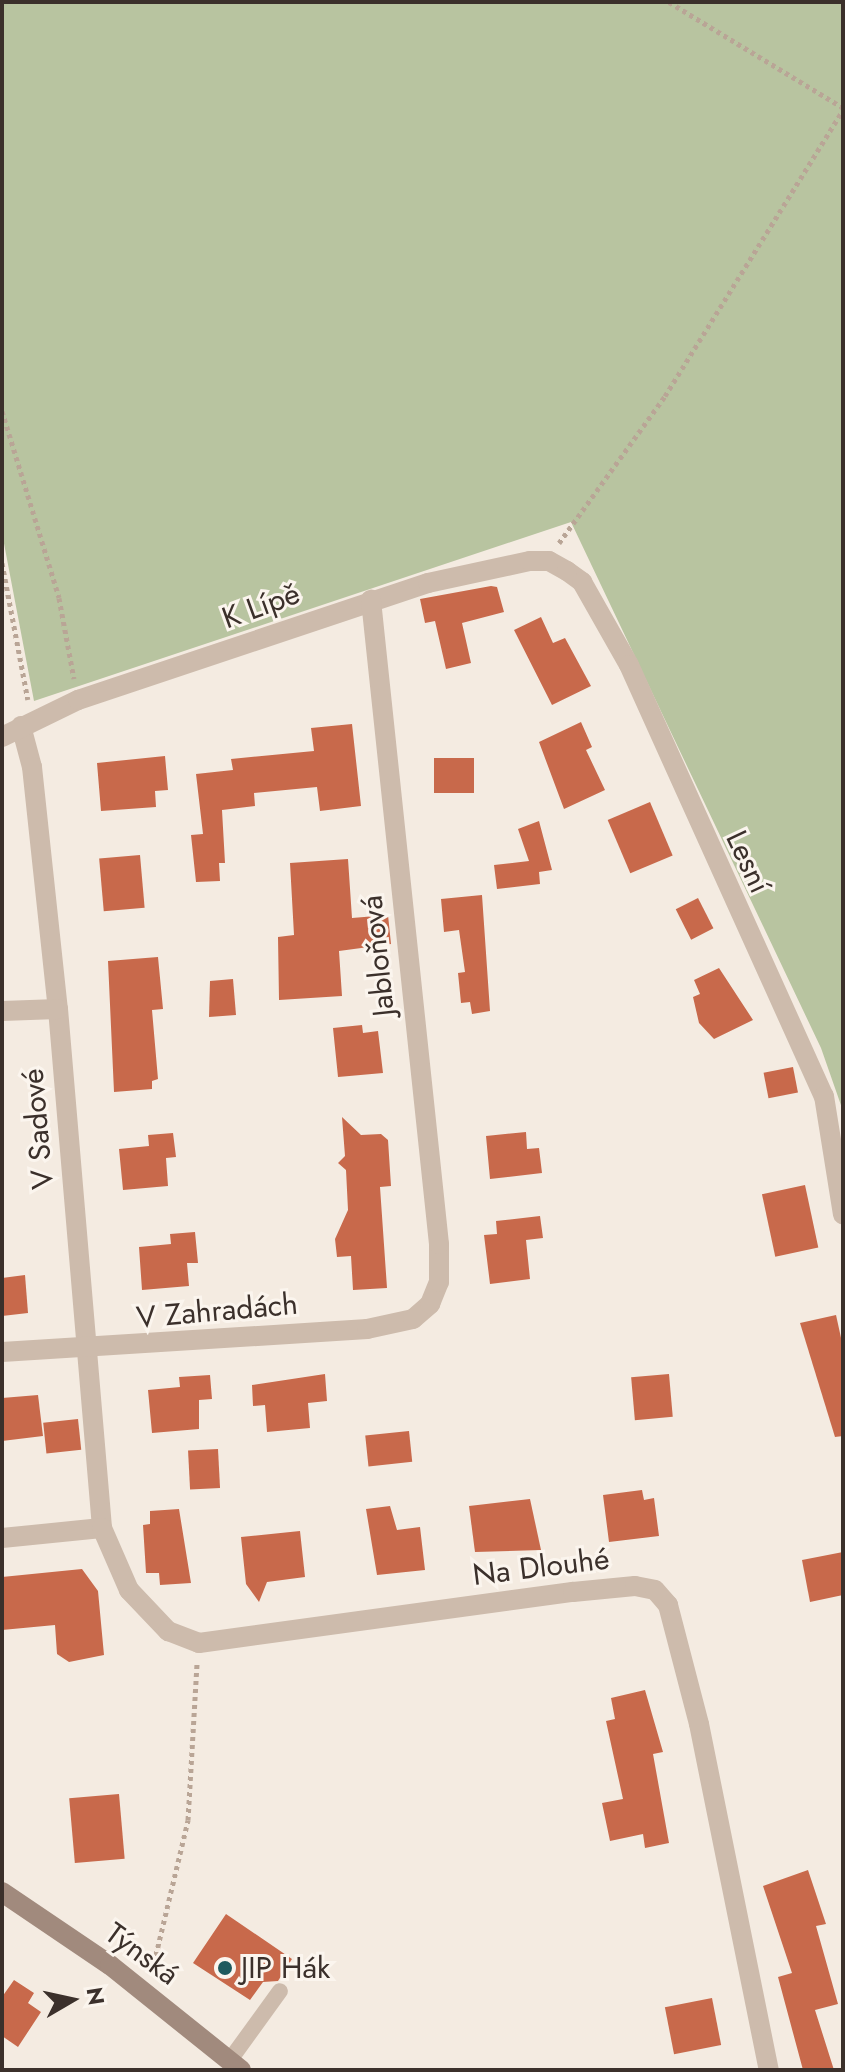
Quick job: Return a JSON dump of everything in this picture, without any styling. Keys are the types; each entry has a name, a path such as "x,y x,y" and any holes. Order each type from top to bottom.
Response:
{"main road":[{"name":"Týnská","path":"2,1892 110,1965 235,2065"}],"street":[{"name":"K Lípě","path":"2,737 78,700 371,600 498,566 549,561"},
{"name":"Lesní","path":"549,561 582,582 629,665 824,1096 843,1214"},
{"name":"Jabloňová","path":"371,600 439,1244 439,1282 430,1304"},
{"name":"V Sadové","path":"26,724 58,1009 102,1528"},
{"path":"2,1011 58,1009"},
{"name":"V Zahradách","path":"2,1352 124,1348 367,1329 413,1319 430,1304"},
{"path":"2,1538 102,1528 129,1590 168,1631 199,1643"},
{"name":"Na Dlouhé","path":"199,1643 573,1592 635,1586 655,1590 668,1605 699,1724 769,2070"}],"lane":[{"path":"235,2065 280,1991"}],"path":[{"path":"549,561 571,521 665,396 843,109 669,2"},
{"path":"2,411 59,598 78,700"},
{"path":"2,563 26,724"},
{"path":"154,1963 188,1820 199,1643"}],"green space":[{"path":"2,2 843,2 843,1111 821,1048 571,522 34,701 2,533"}],"building":[{"path":"497,587 504,612 462,623 471,663 446,669 435,621 425,623 420,599"},
{"path":"541,617 553,643 565,638 591,686 552,705 514,630"},
{"path":"581,722 592,747 586,750 605,790 564,809 539,742"},
{"path":"352,724 361,806 320,811 317,787 254,793 255,806 222,810 225,863 219,863 220,881 196,882 191,835 203,834 196,774 233,770 231,759 314,751 311,728"},
{"path":"165,756 168,790 155,791 156,807 101,811 97,763"},
{"path":"434,758 474,758 474,793 434,793"},
{"path":"650,802 673,855 630,873 608,820"},
{"path":"539,821 552,870 539,872 540,884 497,889 494,865 529,861 518,829"},
{"path":"140,855 145,908 104,911 99,859"},
{"path":"348,859 352,918 388,915 391,944 339,951 342,996 279,1000 278,937 294,935 290,863"},
{"path":"482,895 490,1011 472,1014 470,1002 461,1003 458,973 465,972 459,930 444,932 441,899"},
{"path":"698,898 713,928 691,940 676,909"},
{"path":"158,957 163,1009 152,1010 158,1079 152,1081 152,1089 114,1092 108,961"},
{"path":"719,968 753,1020 714,1039 699,1023 693,997 700,994 694,980"},
{"path":"233,979 236,1015 209,1017 210,981"},
{"path":"362,1025 363,1033 378,1031 383,1073 338,1077 333,1028"},
{"path":"793,1067 798,1093 769,1098 764,1073"},
{"path":"342,1117 361,1135 381,1134 388,1140 391,1186 380,1187 387,1288 353,1290 351,1256 337,1257 335,1239 348,1210 346,1170 338,1163 345,1156"},
{"path":"526,1132 527,1149 539,1148 542,1173 490,1179 486,1136"},
{"path":"173,1133 176,1157 166,1158 168,1186 123,1190 119,1149 149,1146 148,1135"},
{"path":"805,1185 818,1248 775,1257 762,1194"},
{"path":"540,1216 543,1238 526,1240 530,1279 490,1284 484,1235 497,1234 496,1221"},
{"path":"195,1232 198,1263 187,1263 189,1286 142,1290 139,1247 171,1244 170,1234"},
{"path":"25,1275 28,1313 2,1316 2,1278"},
{"path":"836,1315 843,1347 843,1436 835,1437 800,1323"},
{"path":"325,1374 327,1401 308,1403 310,1428 267,1432 265,1405 253,1406 252,1385"},
{"path":"669,1374 673,1417 635,1420 631,1377"},
{"path":"210,1375 212,1399 199,1400 199,1429 152,1433 148,1390 180,1387 179,1377"},
{"path":"38,1395 43,1436 2,1441 2,1398"},
{"path":"78,1419 81,1450 46,1453 43,1423"},
{"path":"409,1431 412,1462 368,1466 365,1436"},
{"path":"218,1449 220,1488 190,1490 188,1451"},
{"path":"642,1490 644,1500 654,1498 659,1536 609,1542 603,1495"},
{"path":"530,1499 541,1550 475,1552 469,1506"},
{"path":"390,1506 397,1530 420,1527 425,1570 377,1575 366,1509"},
{"path":"179,1509 191,1583 160,1585 159,1573 146,1573 143,1525 150,1524 150,1511"},
{"path":"300,1531 305,1577 267,1582 259,1602 246,1584 241,1537"},
{"path":"843,1552 843,1595 810,1602 802,1560"},
{"path":"82,1569 98,1591 104,1655 69,1662 57,1654 55,1625 2,1630 2,1577"},
{"path":"645,1690 663,1752 653,1754 669,1843 645,1848 643,1834 610,1841 602,1803 623,1799 606,1721 615,1719 611,1698"},
{"path":"119,1794 125,1859 75,1863 69,1798"},
{"path":"808,1870 826,1924 816,1926 838,2004 815,2010 834,2070 803,2070 778,1977 792,1973 763,1886"},
{"path":"226,1914 292,1959 278,1981 263,1982 250,2000 193,1963"},
{"path":"14,1980 34,1993 28,2003 41,2012 18,2047 2,2036 2,1997"},
{"path":"712,1998 721,2045 674,2054 665,2007"}],"place":[{"name":"JIP Hák","path":"225,1968"}]}
